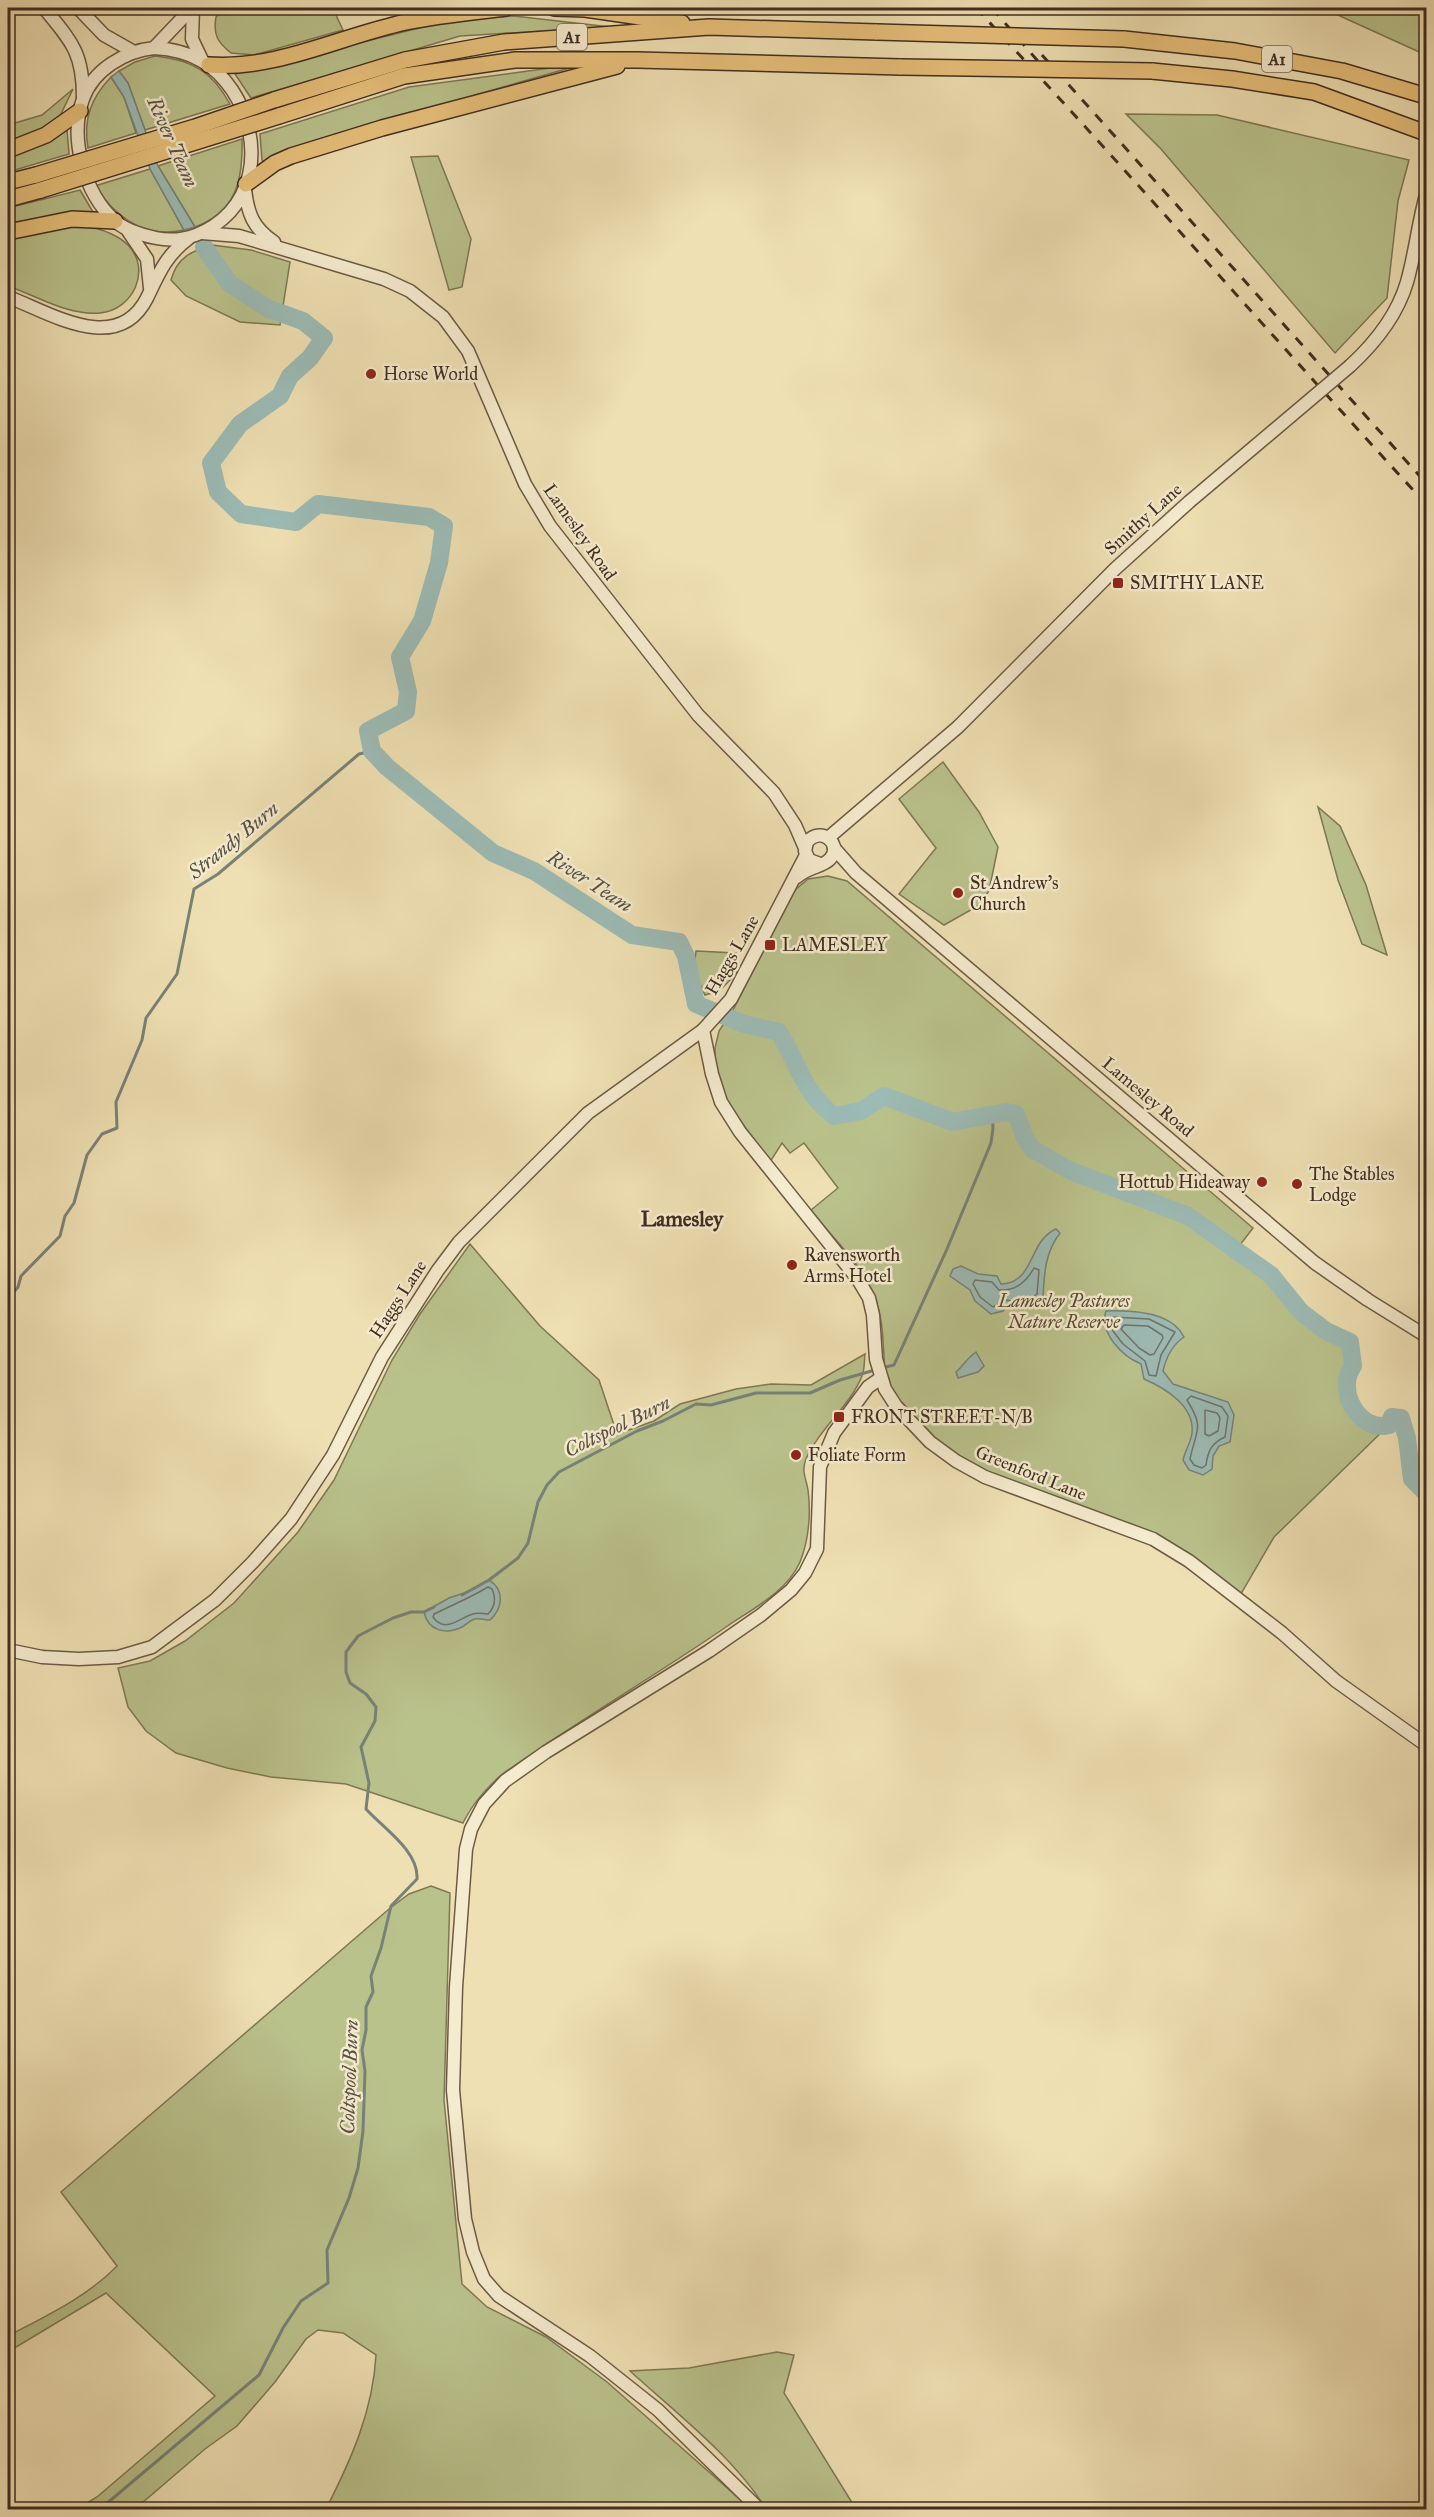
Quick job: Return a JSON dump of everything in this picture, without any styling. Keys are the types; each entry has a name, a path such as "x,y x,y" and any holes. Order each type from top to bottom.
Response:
{"highway":[{"path":"205,63 229,67 257,63 407,22 506,8"},
{"path":"554,8 585,9 710,27"},
{"name":"A1","path":"8,182 184,131 274,100 405,60 504,42 710,27 1124,39 1235,51 1342,71 1426,96"},
{"name":"A1","path":"8,199 404,76 515,60 637,60 1152,71 1232,79 1314,92 1426,133"},
{"path":"245,186 275,163 291,156 382,128 637,60"},
{"path":"8,150 46,135 82,105"},
{"path":"8,232 72,219 121,225"}],"street":[{"path":"44,8 70,39 78,53 83,77 79,138 84,172 98,200 147,259 150,290"},
{"path":"78,8 104,35 134,52"},
{"path":"121,225 164,240 189,238 202,233 228,214 245,186 251,147 246,118 241,104 229,86 205,63 192,39 193,8"},
{"path":"154,48 193,8"},
{"path":"82,105 93,82 106,68 134,52 154,48 176,50 205,63"},
{"name":"Lamesley Road","path":"245,186 248,213 254,225 265,236 288,250"},
{"name":"Smithy Lane","path":"831,843 958,727 1115,569 1189,502 1350,366 1374,342 1399,304 1407,281 1426,195"},
{"name":"Lamesley Road","path":"202,233 238,236 391,281 423,299 443,317 468,351 525,484 550,526 698,715 766,784 791,818 805,851"},
{"path":"8,297 79,326 104,328 120,324 134,315 144,303 167,259 189,238"},
{"name":"Lamesley Road","path":"791,818 814,836"},
{"path":"823,835 831,843 831,858 823,863 811,862 805,851 807,842 814,836 823,835"},
{"name":"Lamesley Road","path":"831,843 856,873 1315,1263 1426,1336"},
{"name":"Haggs Lane","path":"8,1650 42,1657 79,1659 118,1657 152,1647 215,1600 254,1562 291,1519 333,1455 382,1357 438,1270 459,1242 588,1113 705,1027 731,999 793,882 805,851"},
{"name":"Lamesley Road","path":"823,863 856,873"},
{"name":"Haggs Lane","path":"793,882 805,870 823,863"},
{"name":"Greenford Lane","path":"705,1027 712,1074 721,1102 740,1132 857,1278 869,1298 873,1315 876,1359 881,1378 896,1406 913,1426 956,1461 985,1477 1153,1539 1189,1561 1282,1633 1336,1681 1426,1745"},
{"path":"760,2510 658,2410 590,2356 499,2296 484,2279 473,2252 465,2219 453,2090 456,1987 466,1849 471,1830 484,1804 505,1781 546,1752 709,1651 761,1616 791,1590 805,1573 817,1549 820,1467 834,1433 868,1387 881,1378"}],"green space":[{"path":"228,8 298,8 334,11 343,30 254,55 231,53 219,41 215,28 216,17"},
{"path":"1315,8 1426,8 1426,55 1329,11"},
{"path":"514,16 611,27 460,36 251,98 235,74 455,19"},
{"path":"155,56 180,61 200,69 216,83 230,104 145,130 128,83 119,71 135,62"},
{"path":"587,63 294,147 263,162 262,160 260,134 409,87"},
{"path":"111,77 124,97 136,133 88,148 87,128 90,110 98,93"},
{"path":"73,89 58,120 37,134 8,144 8,125 42,115"},
{"path":"1126,114 1217,115 1409,160 1398,201 1387,298 1335,353 1161,149"},
{"path":"67,130 69,154 8,172 8,156 35,147"},
{"path":"242,139 241,168 235,192 220,213 195,227 158,166"},
{"path":"438,156 471,239 462,287 449,290 411,157"},
{"path":"150,169 184,230 156,231 132,223 112,208 95,186"},
{"path":"80,190 93,212 8,223 8,208"},
{"path":"82,224 118,237 135,255 138,277 130,297 122,305 100,313 76,311 8,286 8,238"},
{"path":"212,245 251,250 290,262 280,325 240,322 186,296 171,280 181,260"},
{"path":"943,762 979,812 998,847 989,891 978,906 944,925 899,894 936,848 899,799"},
{"path":"1318,807 1340,826 1366,885 1387,955 1362,944 1338,880"},
{"name":"Lamesley Pastures Nature Reserve","path":"828,876 847,881 1253,1228 1236,1250 1271,1275 1301,1312 1326,1331 1350,1342 1353,1366 1346,1375 1347,1397 1355,1410 1371,1424 1380,1428 1389,1425 1274,1537 1238,1599 1153,1539 985,1477 930,1442 881,1378 884,1356 881,1320 869,1284 860,1269 811,1210 838,1188 804,1143 790,1153 782,1143 770,1162 724,1098 715,1063 715,1048 719,1031 734,1008 795,890 808,879"},
{"path":"696,951 736,953 737,973 719,991 705,995 694,970"},
{"path":"470,1244 540,1326 599,1380 617,1434 654,1421 680,1404 736,1389 771,1384 811,1385 865,1354 863,1373 857,1387 819,1437 806,1459 804,1471 809,1499 809,1517 803,1554 794,1573 778,1591 757,1606 501,1775 480,1797 463,1823 346,1784 271,1777 227,1768 176,1753 146,1731 128,1707 118,1668 150,1661 185,1641 234,1603 298,1532 334,1480 392,1360 420,1314"},
{"path":"431,1886 450,1893 444,2100 462,2284 487,2307 546,2337 607,2382 743,2502 747,2509 326,2509 359,2435 370,2396 376,2355 343,2333 318,2330 306,2339 275,2382 237,2426 205,2449 135,2509 77,2509 97,2497 215,2396 106,2293 8,2352 8,2336 79,2296 117,2266 61,2192 389,1909 409,1894"},
{"path":"777,2352 794,2355 784,2393 856,2509 766,2509 753,2490 721,2454 630,2371 689,2368"}],"water":[{"path":"119,71 128,83 158,166 195,227 184,230 150,169 124,97 111,77"},
{"path":"1056,1229 1060,1233 1048,1256 1043,1298 1034,1303 1021,1307 1007,1306 1003,1311 991,1314 975,1301 970,1290 950,1276 953,1269 961,1266 978,1274 997,1276 1001,1284 1012,1282 1026,1269 1040,1243"},
{"path":"1106,1311 1139,1312 1170,1322 1184,1337 1170,1352 1163,1371 1173,1384 1228,1402 1234,1415 1230,1442 1219,1446 1213,1456 1212,1469 1203,1475 1189,1470 1183,1460 1192,1433 1189,1414 1177,1399 1161,1387 1144,1379 1141,1364 1120,1350 1114,1343 1106,1327"},
{"path":"976,1352 984,1366 978,1372 958,1378 956,1372"},
{"path":"489,1580 500,1594 500,1605 490,1620 475,1619 450,1631 438,1630 429,1623 424,1612"}],"waterway":[{"name":"River Team","path":"204,247 230,284 269,309 303,321 324,338 310,358 290,376 280,396 240,424 211,463 218,492 241,514 296,522 318,504 429,517 444,526 439,563 422,621 400,657 408,692 406,711 368,731 372,751 387,767 493,853 534,871 632,935 679,942 686,956 696,1004 744,1024 779,1032 808,1087 823,1107 834,1116 861,1111 884,1096 953,1122 1006,1112 1016,1114 1024,1136 1032,1149 1071,1171 1188,1216 1271,1275 1301,1312 1326,1331 1350,1342 1353,1366 1348,1376 1347,1387 1353,1408 1369,1423 1378,1426 1389,1425 1392,1417 1401,1418 1407,1438 1412,1479 1426,1493"},
{"name":"Strandy Burn","path":"8,1299 18,1287 21,1276 60,1236 65,1216 74,1203 87,1155 102,1134 117,1128 116,1102 142,1040 146,1018 177,974 194,889 218,874 359,754 372,751"},
{"name":"Coltspool Burn","path":"882,1368 894,1365 947,1249 991,1143 992,1114"},
{"name":"Coltspool Burn","path":"462,1595 489,1580 518,1558 528,1543 538,1502 547,1485 559,1472 637,1431 696,1404 711,1405 756,1393 810,1393 840,1380 875,1370"},
{"name":"Coltspool Burn","path":"99,2510 259,2375 283,2328 301,2301 328,2283 327,2250 349,2198 358,2168 363,2131 365,2071 362,2050 366,2030 366,2007 373,1992 371,1976 381,1948 391,1906 417,1879 416,1869 406,1850 366,1809 369,1783 361,1747 375,1721 376,1707 366,1694 350,1683 346,1672 346,1652 358,1636 393,1618 411,1612 424,1612 434,1607"}],"railway":[{"path":"976,8 1426,504"},
{"path":"992,8 1043,67"},
{"path":"1042,55 1426,483"}],"place":[{"name":"Horse World","path":"371,374"},
{"name":"SMITHY LANE","path":"1118,583"},
{"name":"St Andrew's Church","path":"958,893"},
{"name":"LAMESLEY","path":"770,945"},
{"name":"Hottub Hideaway","path":"1262,1182"},
{"name":"The Stables Lodge","path":"1297,1184"},
{"name":"Ravensworth Arms Hotel","path":"792,1265"},
{"name":"FRONT STREET-N/B","path":"839,1417"},
{"name":"Foliate Form","path":"796,1455"}],"district":[{"name":"Lamesley","path":"682,1219"}]}
